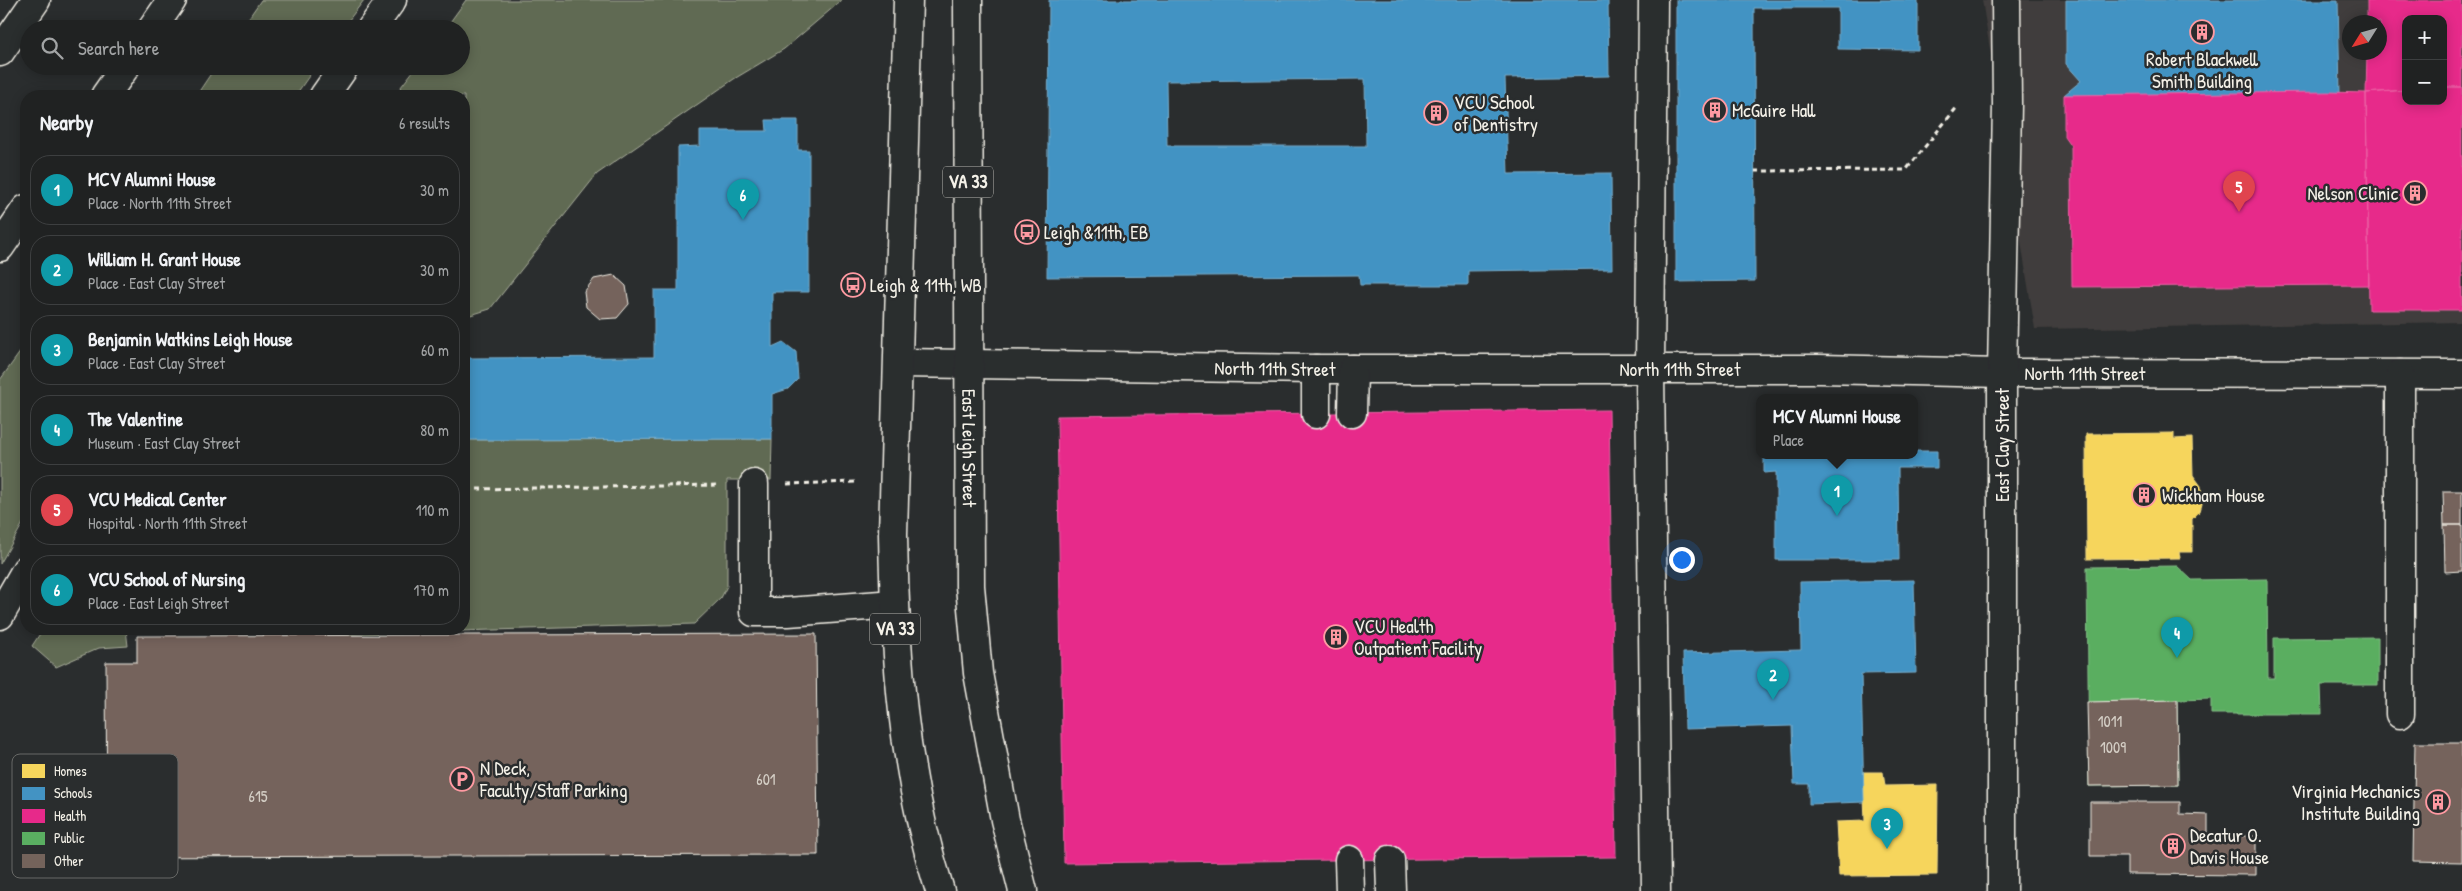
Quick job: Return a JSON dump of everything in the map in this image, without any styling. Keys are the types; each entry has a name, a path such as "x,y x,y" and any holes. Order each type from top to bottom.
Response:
{"main road":[{"path":"22,20 36,0"},
{"path":"158,20 172,0"},
{"path":"378,20 392,0"},
{"name":"VA 33","path":"908,0 894,526 894,604 897,663 908,751 918,805 940,891"},
{"name":"East Leigh Street","path":"968,0 970,586 978,673 1005,820 1023,891"},
{"path":"1653,0 1650,370 1656,891"},
{"name":"East Clay Street","path":"2002,891 2002,373 2007,104 2006,0"},
{"path":"0,52 20,23"},
{"path":"109,90 120,75"},
{"path":"328,90 339,75"},
{"path":"0,247 20,218"},
{"name":"North 11th Street","path":"899,363 1316,369 1870,369 2002,373 2462,374"},
{"path":"1316,369 1316,414"},
{"path":"1352,413 1353,369"},
{"path":"2400,374 2400,714"},
{"path":"754,484 754,612 788,612 894,604"},
{"path":"0,615 20,580"},
{"path":"1350,860 1350,891"},
{"path":"1390,860 1391,891"}],"path":[{"path":"1755,171 1906,170 1958,106"},
{"path":"477,489 859,482"}],"shaded area":[{"path":"1982,0 2462,0 2462,322 2035,329"}],"green space":[{"path":"261,0 364,0 349,20 247,20"},
{"path":"466,0 842,0 784,49 734,79 597,174 490,309 470,315 470,90 399,90 410,75 470,75 470,20 452,20"},
{"path":"210,75 310,75 299,90 200,90"},
{"path":"20,352 20,529 0,564 0,380"},
{"path":"772,439 771,480 727,480 727,586 721,598 694,624 470,631 470,440"},
{"path":"39,635 127,635 128,646 99,648 56,667 32,646"}],"building: Homes":[{"name":"Wickham House","path":"2174,433 2174,439 2192,438 2193,475 2201,486 2202,504 2200,511 2192,519 2192,552 2179,552 2180,558 2087,559 2086,434"},
{"path":"1863,772 1883,772 1885,786 1938,785 1937,875 1839,876 1836,822 1865,821"}],"building: Schools":[{"name":"VCU School of Dentistry","path":"1049,0 1608,0 1609,76 1505,78 1508,174 1611,173 1612,269 1468,271 1468,285 1360,285 1359,275 1047,277","holes":["1365,79 1366,146 1167,146 1166,81"]},
{"name":"McGuire Hall","path":"1676,0 1918,0 1918,50 1838,49 1838,8 1754,8 1755,281 1676,282"},
{"name":"Robert Blackwell Smith Building","path":"2066,0 2338,0 2340,93 2064,95 2081,81 2066,64"},
{"path":"766,120 798,120 798,150 809,150 809,292 772,292 772,347 783,342 796,352 798,379 788,389 772,394 772,439 470,440 470,358 654,357 654,290 678,290 678,147 700,146 700,131 767,131"},
{"path":"1918,451 1937,451 1937,468 1898,468 1899,560 1776,560 1776,472 1764,473 1764,459 1918,459"},
{"path":"1914,580 1916,673 1861,674 1864,802 1809,804 1809,784 1794,784 1792,726 1685,729 1683,653 1801,650 1800,582"}],"building: Health":[{"path":"2367,0 2462,0 2462,87 2447,87 2447,15 2402,15 2402,90 2366,93 2367,60 2387,60 2387,15 2367,15"},
{"name":"Nelson Clinic","path":"2447,87 2462,87 2462,310 2369,310 2366,93 2402,90 2402,105 2447,105"},
{"path":"2366,93 2369,285 2072,287 2071,146 2064,136 2064,95"},
{"name":"VCU Health Outpatient Facility","path":"1609,410 1616,857 1064,863 1057,416"}],"building: Public":[{"path":"2177,566 2192,580 2267,579 2268,678 2274,678 2274,638 2378,637 2378,685 2321,685 2322,714 2211,714 2211,699 2177,700 2178,785 2089,786 2087,567"}],"building: Other":[{"path":"614,275 626,286 629,304 617,318 600,319 586,307 584,292 594,279"},
{"path":"2443,491 2462,491 2462,525 2444,525"},
{"path":"2444,525 2462,525 2462,571 2445,572"},
{"name":"N Deck, Faculty/Staff Parking","path":"816,634 818,855 178,857 178,754 106,754 106,662 137,662 137,636"},
{"path":"2177,700 2178,785 2089,786 2087,702"},
{"name":"Virginia Mechanics Institute Building","path":"2415,743 2462,743 2462,862 2413,861"},
{"name":"Decatur O. Davis House","path":"2090,802 2180,802 2180,814 2208,815 2208,836 2256,836 2256,875 2127,874 2127,856 2090,856"}],"place":[{"name":"Robert Blackwell Smith Building","path":"2202,32"},
{"name":"McGuire Hall","path":"1715,110"},
{"name":"VCU School of Dentistry","path":"1436,113"},
{"name":"Nelson Clinic","path":"2415,193"},
{"name":"VCU Medical Center","path":"2239,212"},
{"name":"VCU School of Nursing","path":"743,220"},
{"name":"Leigh &11th, EB","path":"1027,232"},
{"name":"Leigh & 11th, WB","path":"853,285"},
{"name":"Wickham House","path":"2144,495"},
{"name":"MCV Alumni House","path":"1837,516"},
{"name":"VCU Health Outpatient Facility","path":"1336,637"},
{"name":"The Valentine","path":"2177,658"},
{"name":"William H. Grant House","path":"1773,700"},
{"name":"N Deck, Faculty/Staff Parking","path":"462,779"},
{"name":"Virginia Mechanics Institute Building","path":"2438,802"},
{"name":"Decatur O. Davis House","path":"2173,846"},
{"name":"Benjamin Watkins Leigh House","path":"1887,849"}]}
